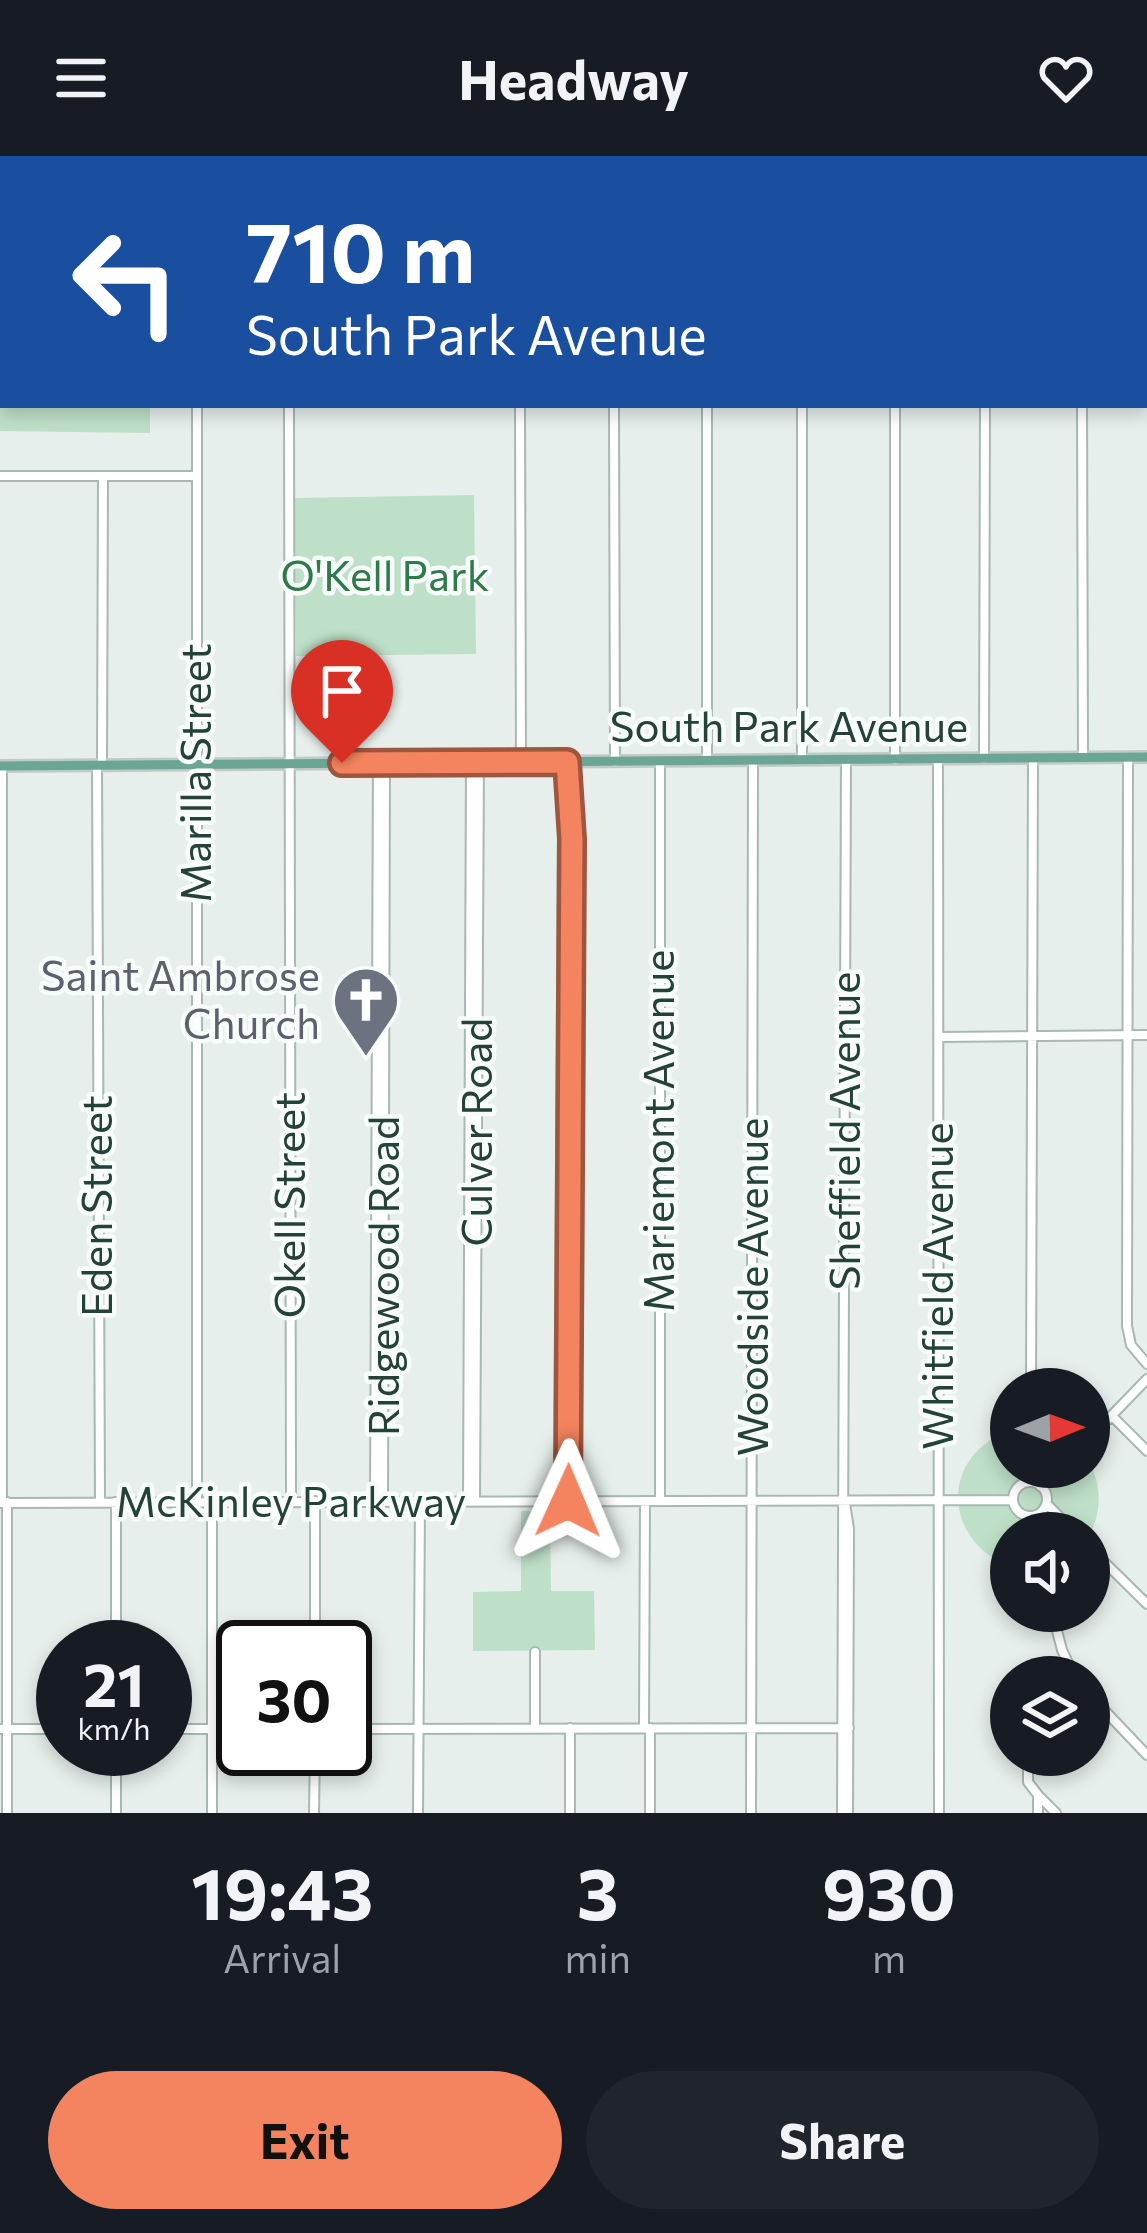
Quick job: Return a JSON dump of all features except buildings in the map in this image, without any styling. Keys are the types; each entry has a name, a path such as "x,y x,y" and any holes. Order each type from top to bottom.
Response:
{"main road":[{"name":"South Park Avenue","path":"1,766 1147,757"}],"street":[{"name":"Marilla Street","path":"197,408 197,1502"},
{"name":"Okell Street","path":"289,408 291,1502"},
{"path":"520,408 521,762"},
{"path":"614,408 615,762"},
{"path":"707,408 707,761"},
{"path":"802,408 802,760"},
{"path":"895,408 895,760"},
{"path":"984,759 985,408"},
{"path":"1082,408 1083,758"},
{"path":"0,476 197,476"},
{"name":"Eden Street","path":"100,1502 103,476"},
{"path":"1128,757 1128,1332 1131,1345 1147,1364"},
{"path":"1031,1368 1033,758"},
{"name":"Whitfield Avenue","path":"938,759 939,1813"},
{"name":"Sheffield Avenue","path":"845,760 845,1502 849,1516 845,1813"},
{"name":"Mariemont Avenue","path":"660,761 660,1501"},
{"name":"Woodside Avenue","path":"751,1813 753,761"},
{"path":"564,1501 567,936 563,821 567,762"},
{"name":"Ridgewood Road","path":"379,1501 381,763"},
{"name":"Culver Road","path":"472,1502 475,763"},
{"path":"1,766 7,1813"},
{"path":"938,1037 1147,1035"},
{"path":"1147,1379 1112,1416 1147,1451"},
{"path":"1018,1488 1013,1500 1018,1512"},
{"path":"1037,1488 1055,1512"},
{"name":"McKinley Parkway","path":"3,1502 1013,1500"},
{"path":"645,1501 650,1813"},
{"path":"116,1502 116,1620"},
{"path":"212,1502 212,1813"},
{"path":"315,1502 315,1620"},
{"path":"418,1813 420,1502"},
{"path":"1036,1512 1046,1503"},
{"path":"1110,1567 1147,1604"},
{"path":"535,1652 535,1728"},
{"path":"1110,1716 1147,1755"},
{"path":"569,1813 570,1728"},
{"path":"372,1729 845,1728"},
{"path":"3,1730 36,1729"},
{"path":"192,1729 216,1729"},
{"path":"116,1776 116,1813"},
{"path":"314,1776 314,1813"},
{"path":"1028,1776 1028,1782 1056,1813"},
{"path":"1038,1795 1038,1813"}],"green space":[{"path":"0,408 150,408 150,433 0,431"},
{"name":"O'Kell Park","path":"474,495 476,654 296,656 294,498"},
{"path":"987,1442 990,1488 1097,1488 1097,1512 990,1512 988,1555 962,1519 958,1498 961,1477"},
{"path":"521,1511 550,1511 551,1591 594,1591 595,1650 473,1651 473,1592 521,1591"}],"place":[{"name":"Saint Ambrose Church","path":"366,1059"}],"route":[{"path":"342,763 567,762 572,839 568,1501"}]}
